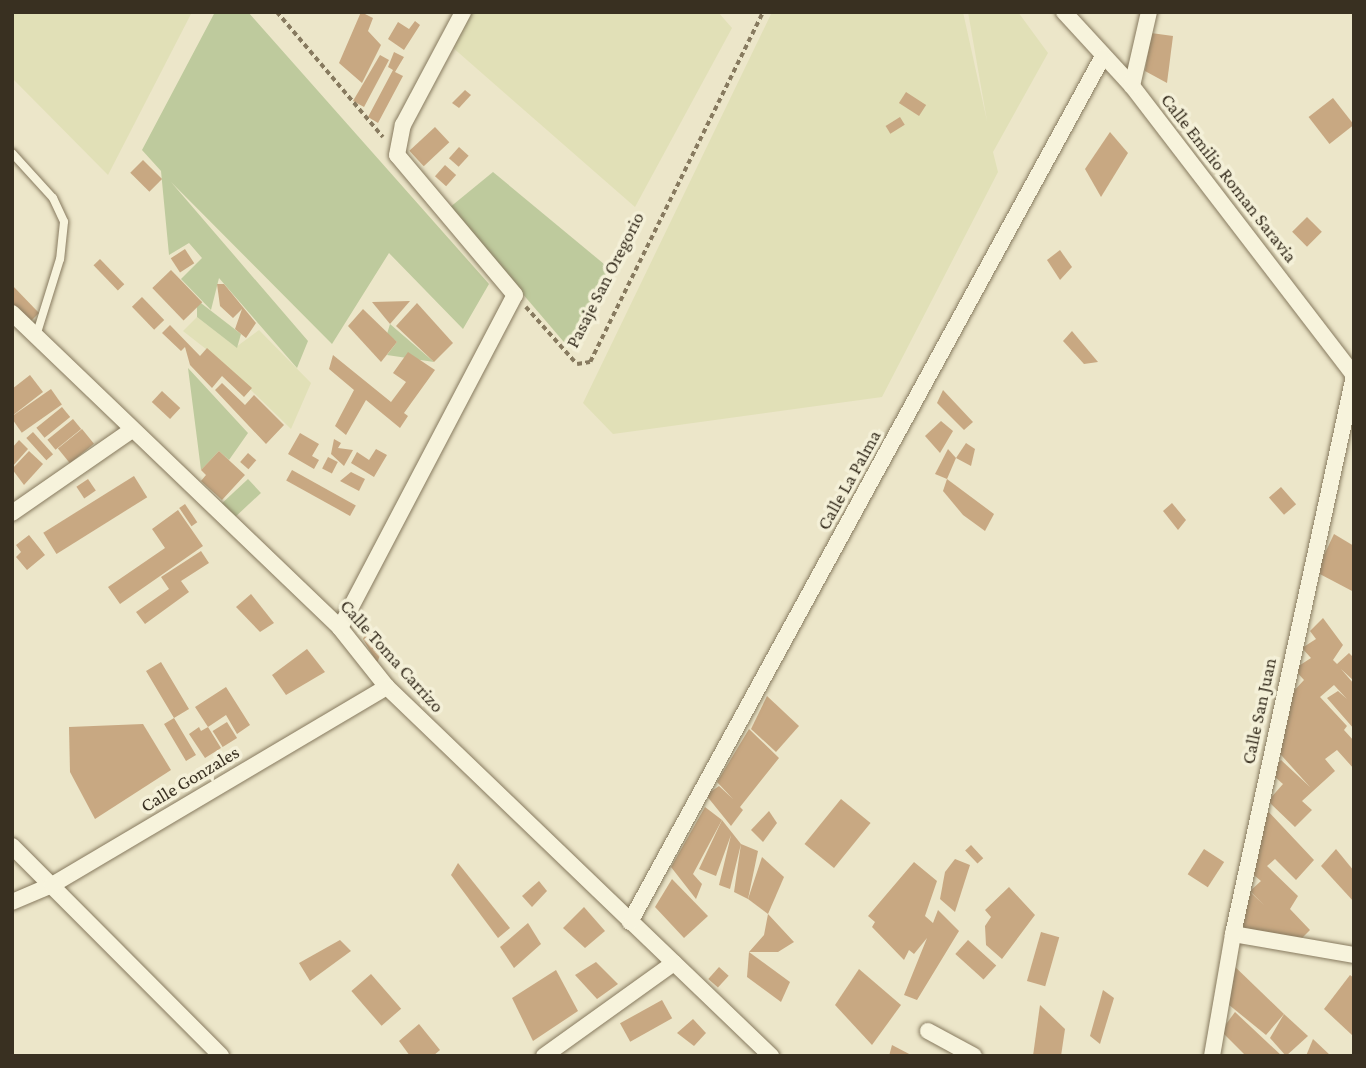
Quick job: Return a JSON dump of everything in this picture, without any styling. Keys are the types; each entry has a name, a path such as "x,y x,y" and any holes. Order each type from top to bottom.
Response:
{"street":[{"path":"340,628 515,295 397,155 403,125 463,12"},
{"name":"Calle Emilio Roman Saravia","path":"1064,12 1102,58 1132,86 1354,375"},
{"path":"1132,86 1149,12"},
{"name":"Calle La Palma","path":"630,922 1102,58"},
{"name":"Calle Toma Carrizo","path":"12,313 340,628 387,687 771,1056"},
{"name":"Calle San Juan","path":"1212,1056 1233,934 1354,375"},
{"path":"12,513 132,430"},
{"name":"Calle Gonzales","path":"12,902 52,885 387,687"},
{"path":"12,846 212,1053"},
{"path":"1233,934 1354,955"},
{"path":"544,1056 674,963"},
{"path":"928,1031 974,1056"}],"lane":[{"path":"12,153 53,198 64,222 60,258 36,336"}],"path":[{"path":"277,12 397,155"},
{"name":"Pasaje San Oregorio","path":"515,295 577,364 590,362 763,12"}],"green space":[{"path":"12,12 192,12 108,175 12,78"},
{"path":"215,12 248,12 489,284 463,329 389,253 332,344 171,182 308,341 297,368 219,278 211,310 181,279 202,258 189,243 169,255 161,171 142,150"},
{"path":"457,12 718,12 732,28 635,207 443,39"},
{"path":"772,12 963,12 987,121 968,12 1018,12 1048,53 993,152 998,172 882,397 613,434 583,403"},
{"path":"493,172 610,269 569,348 449,208"},
{"path":"197,300 241,334 237,348 197,317"},
{"path":"197,317 236,347 259,330 311,383 291,429 220,360 183,331"},
{"path":"390,324 434,362 387,355 397,342 387,334"},
{"path":"188,368 248,433 229,460 219,451 201,470"},
{"path":"248,479 261,493 234,518 221,504"}],"building":[{"path":"361,12 373,18 368,31 381,45 362,83 339,63"},
{"path":"415,21 420,25 404,50 388,39 398,22 409,29"},
{"path":"1151,33 1173,36 1167,83 1145,71"},
{"path":"394,52 404,57 395,72 403,76 378,123 368,117 393,70 388,67"},
{"path":"380,55 389,60 364,107 353,101"},
{"path":"465,90 471,95 459,108 452,103"},
{"path":"906,92 926,105 919,116 899,103"},
{"path":"1333,98 1354,125 1330,144 1309,117"},
{"path":"900,117 905,125 890,134 886,126"},
{"path":"435,127 449,142 424,166 409,151"},
{"path":"1110,132 1128,153 1101,197 1085,169"},
{"path":"459,147 469,156 459,167 449,158"},
{"path":"143,160 162,179 149,192 130,173"},
{"path":"445,165 456,175 446,186 435,176"},
{"path":"1307,217 1322,232 1307,247 1292,232"},
{"path":"185,249 194,263 180,273 171,258"},
{"path":"1060,250 1072,267 1060,280 1047,260"},
{"path":"100,259 124,284 118,290 94,265"},
{"path":"171,270 202,302 184,320 152,288"},
{"path":"217,284 224,284 256,323 246,338 235,329 242,309 233,318 220,306"},
{"path":"12,285 39,313 29,323 12,305"},
{"path":"142,297 164,320 154,330 132,307"},
{"path":"410,301 390,324 372,302"},
{"path":"417,303 453,343 434,362 396,326"},
{"path":"363,309 397,342 381,362 348,326"},
{"path":"170,325 200,356 207,348 252,388 244,397 222,376 212,388 190,365 185,347 181,351 162,333"},
{"path":"1072,331 1098,362 1084,364 1063,341"},
{"path":"408,352 435,370 404,413 408,416 400,428 366,400 346,435 335,426 354,390 329,369 333,355 391,402 406,382 393,373"},
{"path":"30,375 43,392 12,416 12,389"},
{"path":"222,383 245,405 254,395 284,425 266,444 215,390"},
{"path":"51,389 62,405 22,433 12,416"},
{"path":"943,390 973,422 964,430 937,403"},
{"path":"162,391 180,408 170,419 152,402"},
{"path":"62,407 70,417 45,438 36,428"},
{"path":"73,419 81,429 56,450 47,440"},
{"path":"941,421 953,431 940,453 925,436"},
{"path":"82,429 94,444 70,463 58,449"},
{"path":"33,432 53,454 46,460 26,438"},
{"path":"300,433 319,444 312,456 319,460 314,469 288,454"},
{"path":"334,439 341,443 338,448 353,450 344,466 331,454"},
{"path":"19,440 28,449 12,467 12,448"},
{"path":"966,443 975,449 971,466 956,458"},
{"path":"376,449 387,455 374,477 351,463 357,452 369,460"},
{"path":"948,449 956,458 947,479 935,474"},
{"path":"29,451 43,464 24,485 12,469"},
{"path":"219,451 245,475 222,500 201,481 206,475 201,470"},
{"path":"248,453 256,460 248,469 240,462"},
{"path":"328,457 338,462 332,474 322,469"},
{"path":"292,470 356,505 350,516 286,480"},
{"path":"351,472 365,479 359,491 340,481"},
{"path":"134,476 147,497 57,554 43,533"},
{"path":"88,479 96,491 84,498 76,487"},
{"path":"947,479 994,514 985,531 963,515 943,491"},
{"path":"1281,487 1296,504 1284,515 1269,497"},
{"path":"1172,503 1186,520 1178,530 1163,511"},
{"path":"185,504 197,522 191,526 179,508"},
{"path":"178,510 203,546 120,604 108,587 165,548 152,529"},
{"path":"1334,534 1354,546 1354,592 1316,572"},
{"path":"29,535 45,555 27,570 16,557 21,552 16,545"},
{"path":"201,551 209,563 181,581 189,592 145,624 136,612 169,589 161,577"},
{"path":"251,594 274,623 260,632 236,607"},
{"path":"1323,618 1343,645 1333,660 1337,664 1349,653 1354,658 1354,681 1341,669 1354,684 1354,729 1327,698 1338,691 1347,699 1334,685 1320,697 1347,726 1344,730 1354,741 1354,769 1337,750 1325,759 1335,771 1302,801 1312,810 1295,827 1268,801 1283,784 1269,772 1281,760 1310,787 1273,746 1291,694 1304,680 1294,669 1311,658 1302,648 1316,639 1310,631"},
{"path":"369,628 385,643 377,663 363,639"},
{"path":"307,649 325,672 286,695 272,675"},
{"path":"161,662 189,709 174,718 146,671"},
{"path":"226,687 250,725 237,734 226,715 208,727 195,707"},
{"path":"767,696 799,726 776,752 751,729"},
{"path":"174,718 196,755 186,761 164,724"},
{"path":"227,722 237,738 223,747 213,731"},
{"path":"143,724 171,770 95,819 70,772 69,727"},
{"path":"199,727 201,731 208,727 221,748 205,758 189,734"},
{"path":"749,729 779,758 740,807 743,810 731,826 706,795 719,786 733,799 717,782"},
{"path":"841,799 871,823 834,868 804,844"},
{"path":"705,807 722,820 693,874 702,884 696,899 671,867"},
{"path":"1266,809 1314,860 1296,880 1275,859 1267,866 1298,896 1290,909 1310,930 1299,941 1241,927 1246,888 1265,906 1250,891 1261,881 1249,871"},
{"path":"769,811 777,823 763,842 751,830"},
{"path":"722,820 741,844 730,889 719,885 731,835 716,876 699,869"},
{"path":"741,844 758,851 748,899 734,892"},
{"path":"971,845 983,858 977,864 965,850"},
{"path":"1204,849 1224,862 1208,887 1188,874"},
{"path":"1336,849 1354,871 1354,902 1321,866"},
{"path":"762,857 784,877 768,914 748,899"},
{"path":"955,859 970,865 955,912 940,899 945,872"},
{"path":"914,862 937,881 925,916 933,923 938,910 959,931 917,1000 904,995 927,938 914,954 909,950 904,960 872,927 875,922 868,916"},
{"path":"458,863 510,928 498,938 451,875"},
{"path":"672,879 708,916 684,938 655,907"},
{"path":"539,881 547,891 532,907 522,896"},
{"path":"1009,887 1035,915 1002,959 986,945 985,926 991,917 985,910"},
{"path":"584,907 605,931 585,948 563,928"},
{"path":"768,914 794,942 778,952 749,952 764,935"},
{"path":"528,923 541,944 514,968 500,947"},
{"path":"1041,932 1059,937 1045,986 1027,981"},
{"path":"340,940 351,951 310,981 299,963"},
{"path":"968,940 996,965 984,980 955,954"},
{"path":"749,952 790,982 781,1002 747,977"},
{"path":"1229,961 1284,1014 1266,1035 1223,1000"},
{"path":"596,962 618,984 597,999 575,975"},
{"path":"719,967 729,976 718,988 708,979"},
{"path":"859,969 901,1005 872,1045 835,1005"},
{"path":"556,970 578,1011 533,1041 512,998"},
{"path":"371,974 401,1009 382,1026 351,991"},
{"path":"1350,975 1354,978 1352,1035 1324,1009"},
{"path":"1103,990 1114,998 1100,1044 1090,1036"},
{"path":"662,1000 672,1018 630,1042 620,1023"},
{"path":"1040,1005 1065,1029 1061,1056 1033,1056"},
{"path":"1235,1012 1282,1056 1246,1056 1221,1031"},
{"path":"1284,1014 1308,1036 1286,1056 1270,1038"},
{"path":"693,1019 706,1033 694,1046 677,1033"},
{"path":"419,1024 440,1050 433,1056 410,1056 399,1041"},
{"path":"1313,1039 1331,1056 1306,1056"},
{"path":"892,1045 913,1056 889,1056"}]}
